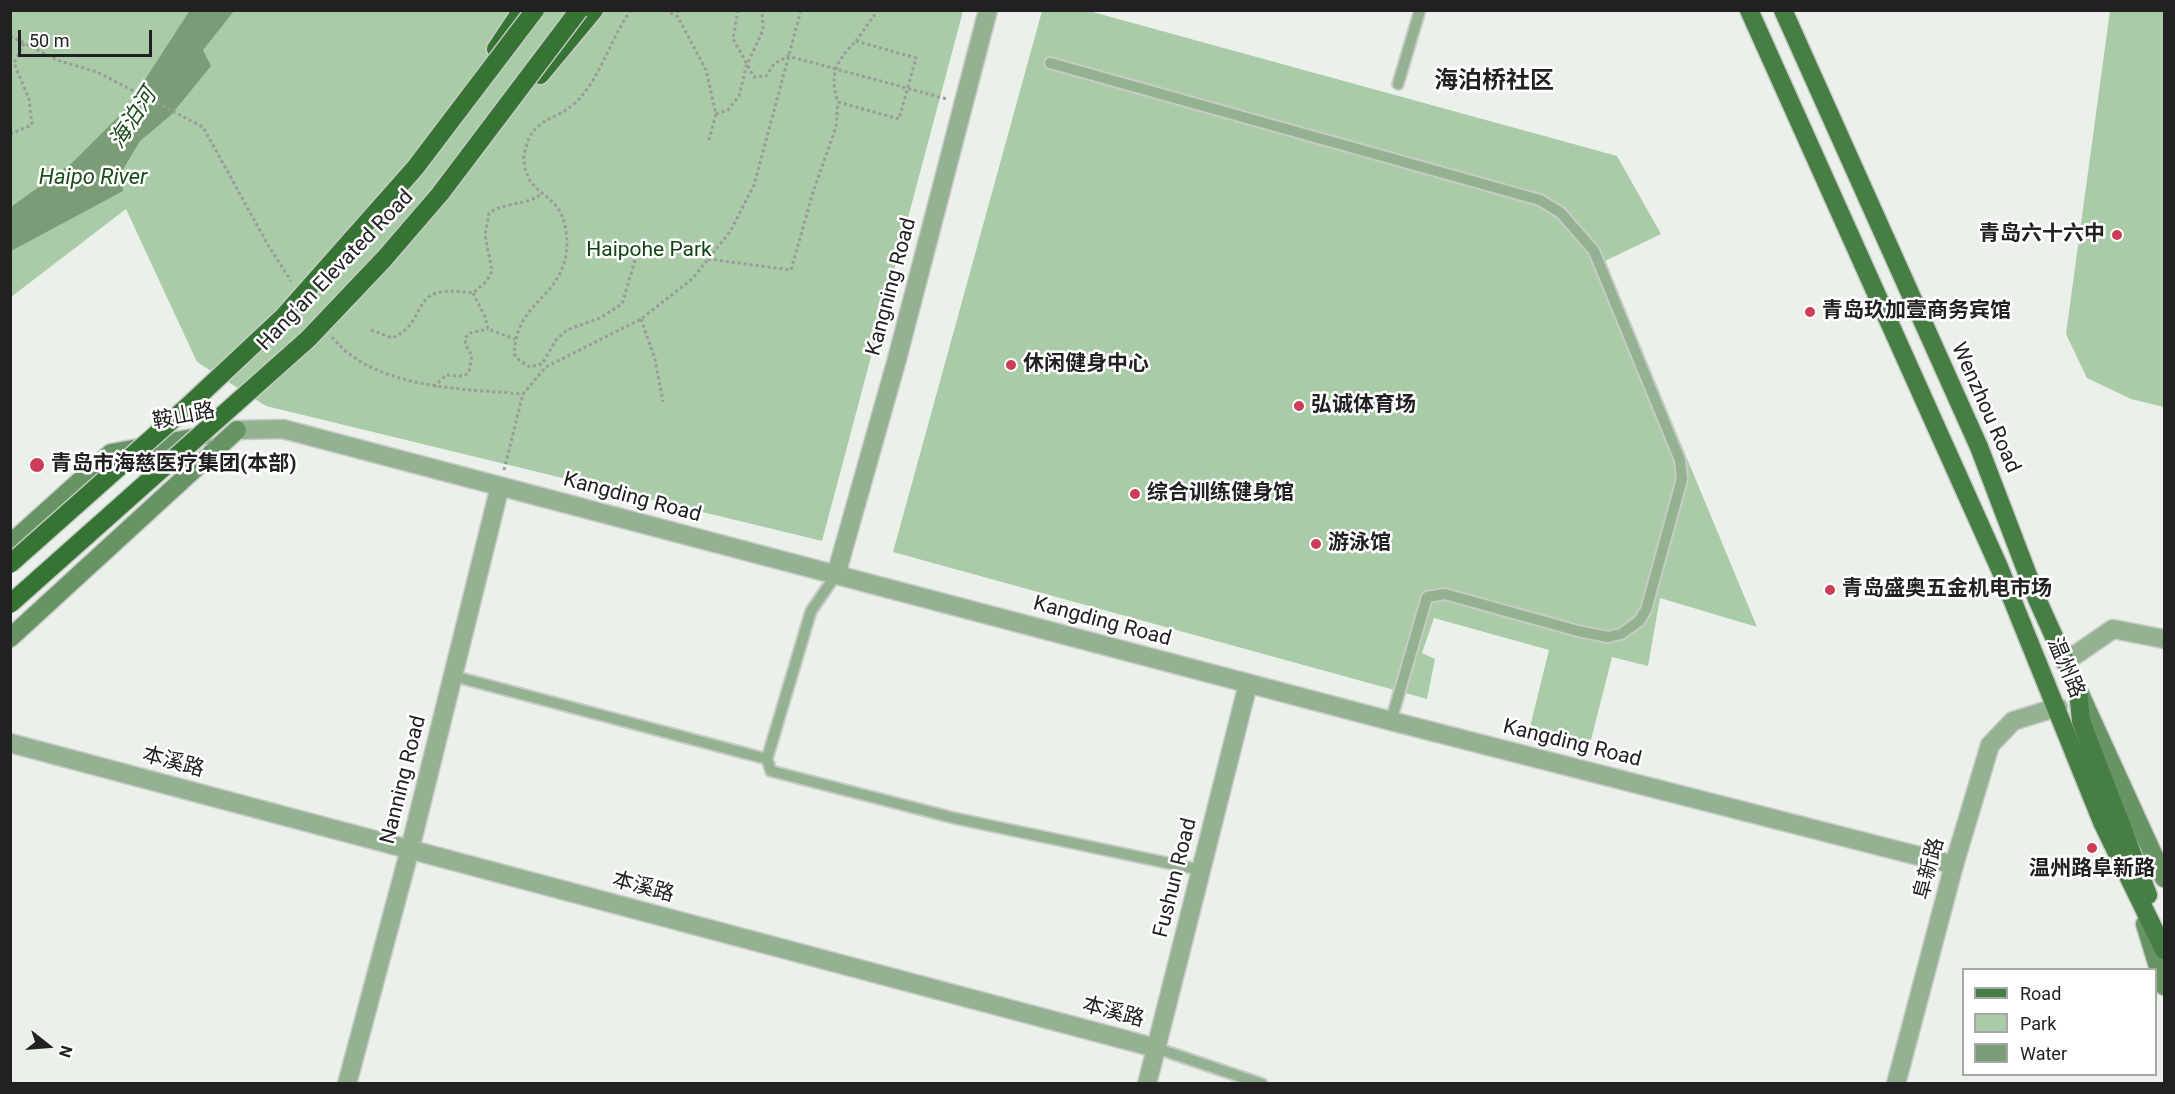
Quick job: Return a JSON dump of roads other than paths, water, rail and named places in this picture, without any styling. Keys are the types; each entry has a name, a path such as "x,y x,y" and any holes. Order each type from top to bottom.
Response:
{"highway":[{"path":"415,168 522,10"},
{"name":"Hang'an Elevated Road","path":"10,564 188,406 284,316 415,168 535,10"},
{"name":"Hang'an Elevated Road","path":"10,604 308,339 384,259 440,194 579,10"},
{"path":"440,194 594,10"}],"main road":[{"path":"1749,10 2000,567 2058,707"},
{"name":"Wenzhou Road","path":"1783,10 1979,447 2037,599 2065,662"},
{"name":"鞍山路","path":"10,544 111,453 237,430"},
{"name":"鞍山路","path":"10,638 237,430"},
{"name":"温州路","path":"2065,662 2164,878"},
{"name":"温州路","path":"2078,690 2081,721 2164,937"},
{"name":"温州路","path":"2058,707 2102,822 2164,950"},
{"name":"温州路","path":"2137,896 2164,986"}],"street":[{"name":"Kangning Road","path":"836,575 897,358 988,10"},
{"name":"Kangding Road","path":"237,430 283,429 1248,684 1954,866"},
{"name":"Nanning Road","path":"347,1083 410,849 500,486"},
{"path":"2065,662 2113,629 2164,639"},
{"name":"Fushun Road","path":"1148,1083 1248,684"},
{"name":"阜新路","path":"1896,1083 1954,866 1990,745 2013,721 2058,707"},
{"name":"本溪路","path":"10,743 1156,1048"}],"lane":[{"path":"1398,84 1420,10"},
{"path":"1050,63 1540,200 1562,213 1594,251 1682,468 1646,610 1630,630 1608,637 1578,632 1445,594 1427,597 1391,721"},
{"path":"836,575 811,611 767,759 771,771 919,809 1201,870"},
{"path":"453,676 767,759"},
{"name":"本溪路","path":"1156,1048 1262,1083"}],"water":[{"name":"Haipo River","path":"190,10 234,11 203,50 211,66 171,115 140,141 122,171 123,191 11,251 11,207 72,163 126,109"}],"place":[{"name":"青岛六十六中","path":"2117,235"},
{"name":"青岛玖加壹商务宾馆","path":"1810,312"},
{"name":"休闲健身中心","path":"1011,365"},
{"name":"弘诚体育场","path":"1299,406"},
{"name":"青岛市海慈医疗集团(本部)","path":"37,465"},
{"name":"综合训练健身馆","path":"1135,494"},
{"name":"游泳馆","path":"1316,544"},
{"name":"青岛盛奥五金机电市场","path":"1830,590"},
{"name":"温州路阜新路","path":"2092,848"}],"district":[{"name":"海泊桥社区","path":"1494,82"}],"water label":[{"name":"海泊河","path":"134,119"}],"park label":[{"name":"Haipohe Park","path":"649,251"}]}
